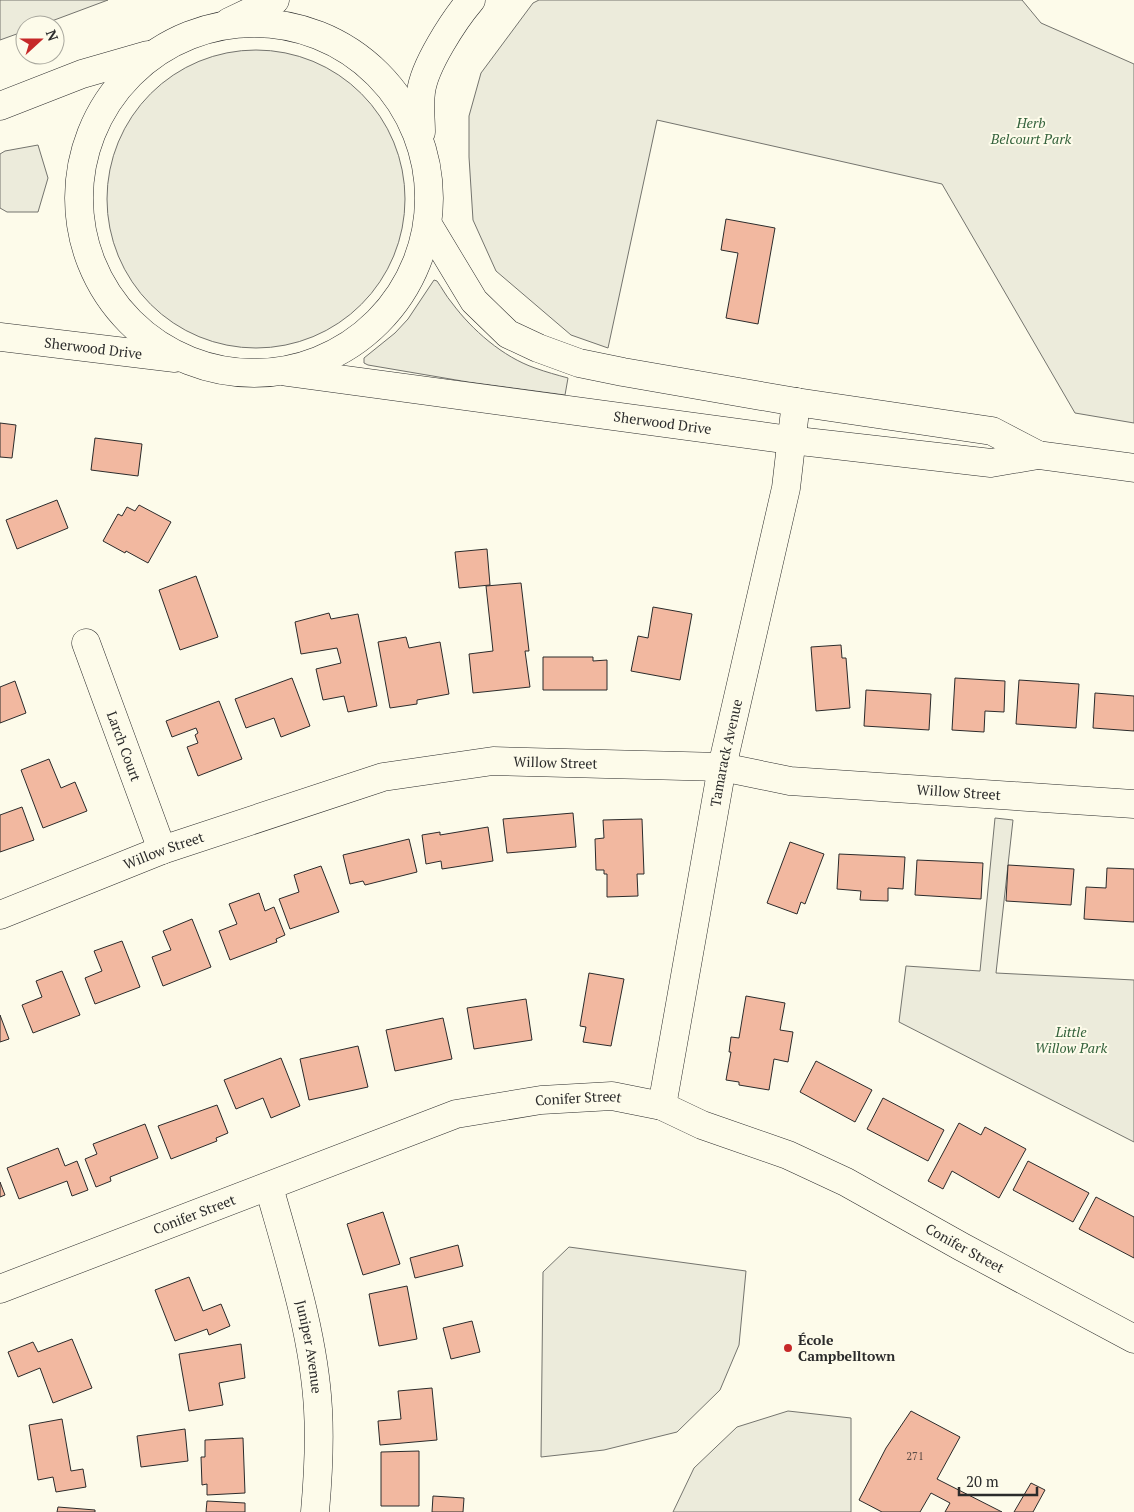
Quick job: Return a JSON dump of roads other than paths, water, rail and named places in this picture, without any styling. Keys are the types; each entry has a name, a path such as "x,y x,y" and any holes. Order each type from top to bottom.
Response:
{"street":[{"path":"186,360 156,344 140,332 115,306 102,287 85,246 79,225 76,202 82,149 100,109 118,86 150,60 275,0"},
{"path":"287,372 351,341 391,308 417,267 430,228 434,201 430,168 421,132 421,91 429,66 458,15 471,0"},
{"path":"218,28 246,25 280,27 310,33 340,46 372,68 402,101 421,132"},
{"path":"0,106 82,74 172,48"},
{"name":"Sherwood Drive","path":"430,228 474,301 508,334 538,348 579,363 796,402 992,431 1038,455"},
{"name":"Sherwood Drive","path":"0,337 186,360 236,370 287,372 790,440 991,463 1038,455 1134,468"},
{"name":"Tamarack Avenue","path":"662,1106 722,767 786,488 790,440 796,402"},
{"name":"Larch Court","path":"86,643 162,850"},
{"name":"Willow Street","path":"0,915 162,850 383,777 493,761 722,767 790,780 1134,804"},
{"name":"Conifer Street","path":"0,1289 456,1114 541,1100 612,1096 662,1106 702,1125 788,1155 846,1182 962,1247 1134,1339"},
{"name":"Juniper Avenue","path":"269,1187 298,1292 311,1359 318,1409 315,1512"}],"place":[{"name":"École Campbelltown","path":"788,1348"}],"park label":[{"name":"Herb Belcourt Park","path":"1031,132"},
{"name":"Little Willow Park","path":"1071,1040"}]}
